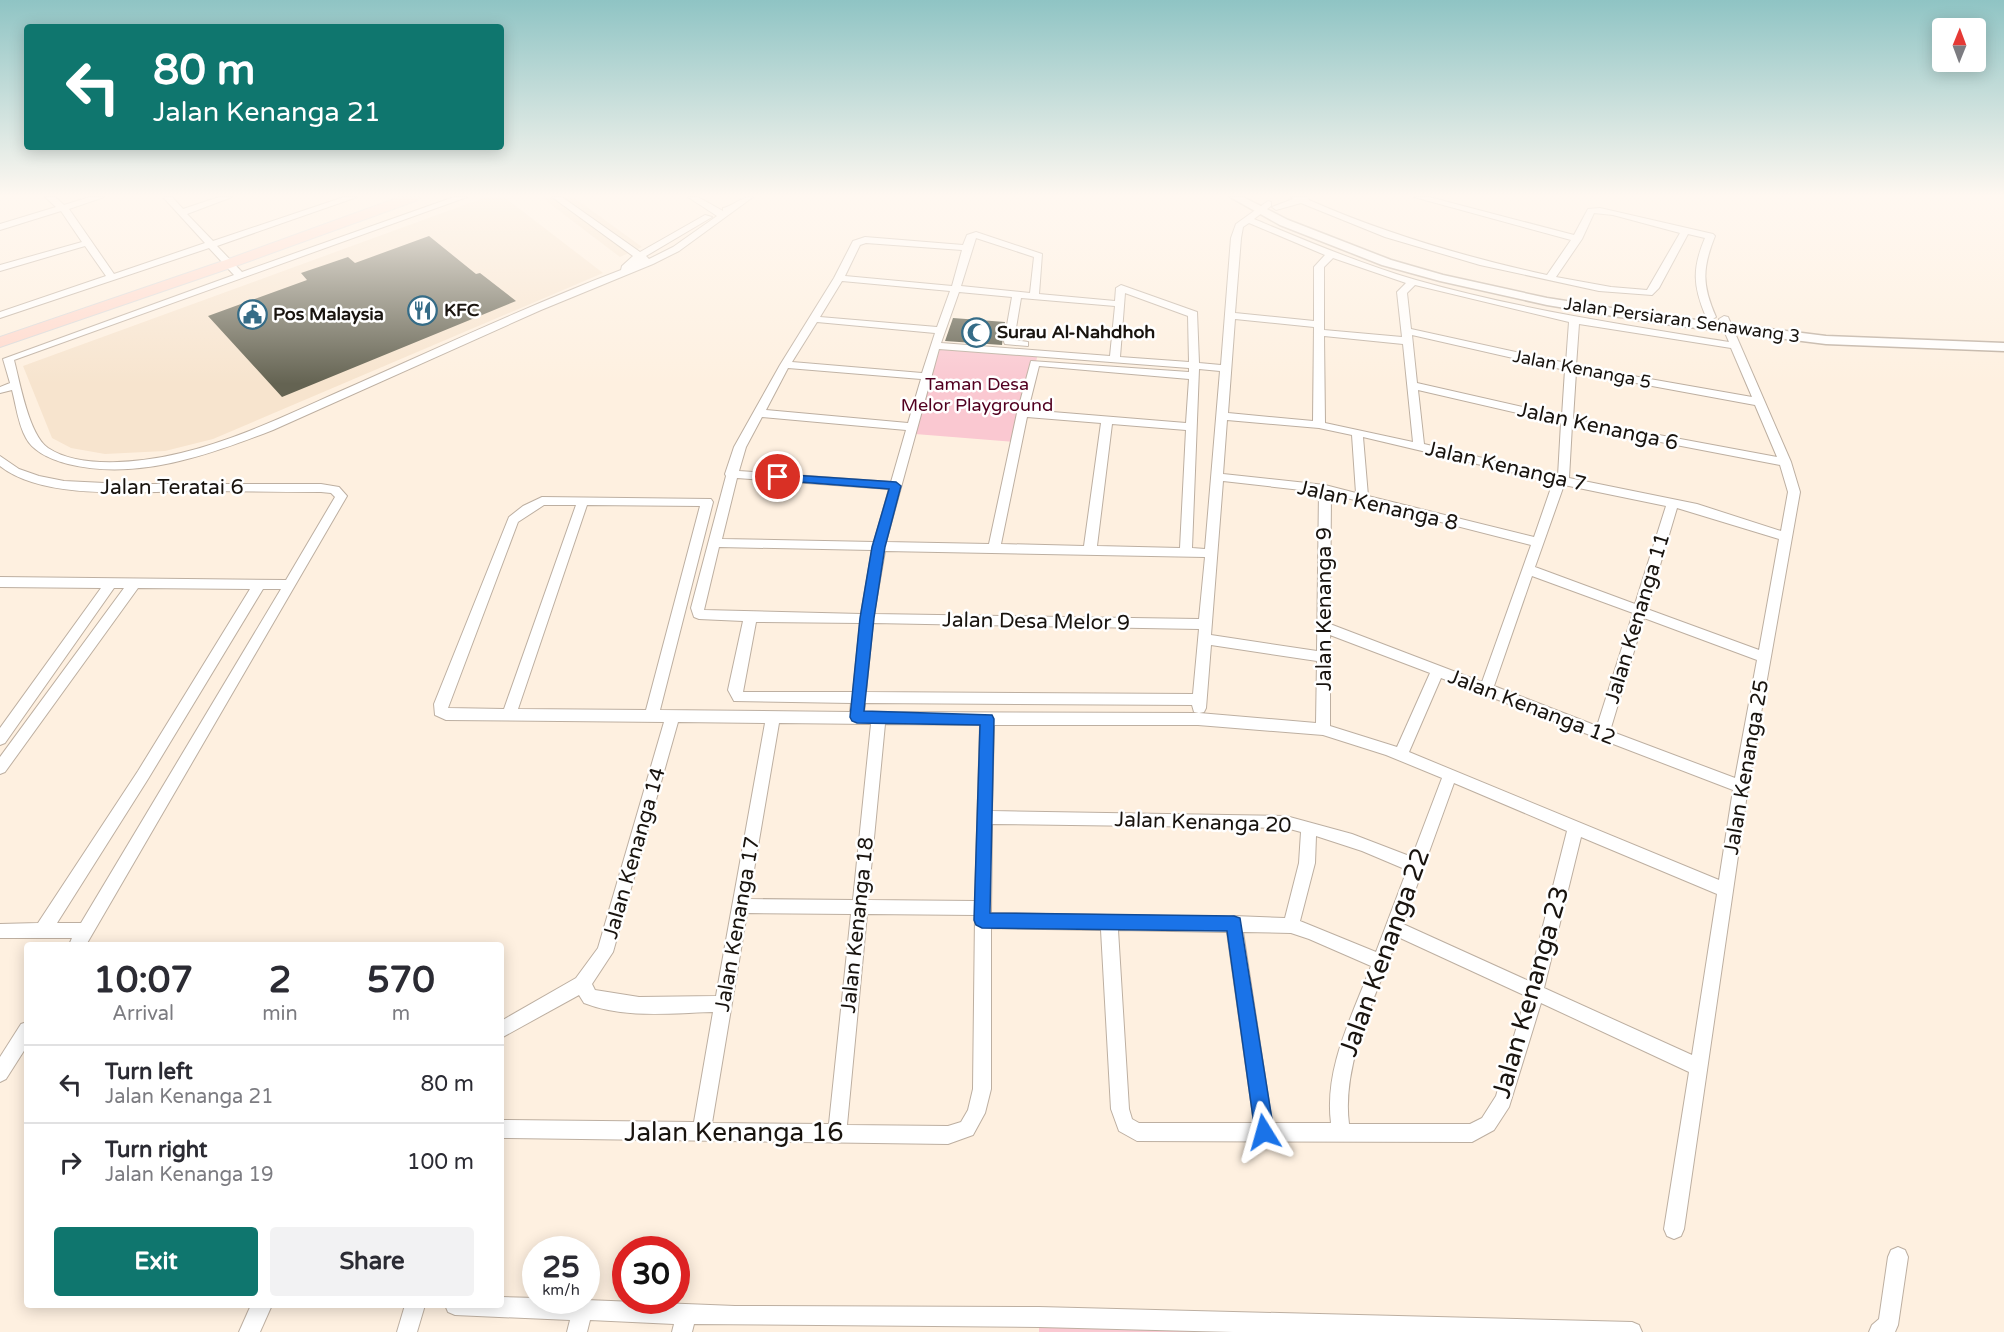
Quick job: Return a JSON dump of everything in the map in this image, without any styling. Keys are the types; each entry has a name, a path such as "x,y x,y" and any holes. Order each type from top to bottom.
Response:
{"main road":[{"path":"0,342 200,273 231,268 244,259"},
{"path":"0,331 231,268 251,259"}],"street":[{"path":"0,268 31,259"},
{"path":"99,259 112,278"},
{"path":"0,315 167,259"},
{"path":"223,259 231,268"},
{"path":"260,259 231,268 8,359 31,438 38,448 61,460 100,464 145,464 181,457 229,442 299,413 656,259"},
{"path":"619,274 635,259"},
{"path":"645,259 650,262"},
{"path":"849,259 785,365 740,447 713,543 1211,553"},
{"path":"857,717 867,618 879,547 926,376 956,288 963,259"},
{"path":"1034,296 1039,259"},
{"path":"1198,719 1234,259"},
{"path":"1319,425 1319,267 1326,259"},
{"path":"1346,259 1413,282 1574,320 1736,346"},
{"name":"Jalan Persiaran Senawang 3","path":"1378,259 1497,291 1582,308 1808,328 2004,337"},
{"name":"Jalan Persiaran Senawang 3","path":"1401,259 1422,266 1591,303 1721,322 1859,342 2004,347"},
{"path":"1467,259 1593,288 1649,293 1669,259"},
{"path":"1550,278 1563,259"},
{"name":"Jalan Kenanga 25","path":"1674,1229 1741,787 1794,492 1785,462 1736,346 1701,294 1697,279 1701,259"},
{"path":"839,278 1120,304"},
{"path":"1413,282 1402,292 1419,446"},
{"path":"1116,355 1121,288 1193,314 1194,371 1186,552"},
{"path":"1017,294 1009,342 1116,355 1194,371"},
{"name":"Jalan Kenanga 5","path":"1230,315 1319,329 1407,336 1759,402"},
{"path":"814,319 940,330"},
{"path":"1486,689 1561,480 1574,320"},
{"path":"935,346 1116,355"},
{"path":"994,549 1022,413 1035,363 1194,371 1225,368"},
{"path":"785,365 926,376"},
{"path":"0,390 16,385"},
{"name":"Jalan Kenanga 6","path":"1412,385 1567,421 1785,462"},
{"path":"760,413 912,427"},
{"path":"1022,413 1192,427"},
{"name":"Jalan Kenanga 7","path":"1221,416 1319,425 1357,432 1561,480 1697,508 1787,537"},
{"path":"1090,550 1107,420"},
{"path":"1357,432 1362,498"},
{"name":"Jalan Teratai 6","path":"0,460 23,476 62,485 114,488 321,488 334,490 341,496 338,504 290,585"},
{"path":"731,474 896,486"},
{"name":"Jalan Kenanga 8","path":"1218,477 1325,489 1537,542"},
{"name":"Jalan Kenanga 9","path":"1323,729 1325,489"},
{"path":"652,715 706,502 542,501 513,520 440,711 446,714 1198,719 1323,729 1400,754 1725,890"},
{"path":"509,715 582,501"},
{"name":"Jalan Kenanga 11","path":"1602,734 1673,503"},
{"name":"Jalan Desa Melor 9","path":"713,543 697,608 699,614 1205,624"},
{"path":"1528,569 1765,658"},
{"path":"0,582 290,585"},
{"path":"0,739 110,584"},
{"path":"0,768 134,584"},
{"path":"43,930 143,775 259,585"},
{"path":"79,942 290,585"},
{"path":"751,616 735,690 739,697 1077,701 1200,699"},
{"name":"Jalan Kenanga 12","path":"1324,627 1741,787"},
{"path":"1204,639 1324,657"},
{"path":"1400,754 1438,670"},
{"name":"Jalan Kenanga 14","path":"582,984 605,952 673,715"},
{"name":"Jalan Kenanga 17","path":"701,1132 773,716"},
{"name":"Jalan Kenanga 18","path":"837,1133 858,907 879,717"},
{"path":"982,914 987,719"},
{"name":"Jalan Kenanga 22","path":"1342,1133 1338,1118 1338,1086 1344,1060 1450,775"},
{"name":"Jalan Kenanga 20","path":"984,817 1286,822 1309,827 1384,852 1415,866"},
{"path":"1291,926 1306,862 1309,827"},
{"name":"Jalan Kenanga 23","path":"1109,921 1120,1109 1125,1125 1137,1132 1472,1133 1488,1124 1503,1101 1535,994 1575,828"},
{"path":"739,906 858,907 1109,921 1291,926 1311,932 1380,962"},
{"name":"Jalan Kenanga 16","path":"504,1129 948,1135 967,1129 976,1113 982,1089 982,914"},
{"path":"1234,923 1264,1132"},
{"path":"1393,927 1698,1067"},
{"path":"0,931 86,930"},
{"path":"504,1028 582,984 590,997 606,1002 648,1005 723,1004"},
{"path":"0,1073 24,1034"},
{"path":"1879,1332 1888,1324 1898,1257"},
{"path":"504,1307 522,1308"},
{"path":"249,1332 261,1308"},
{"path":"407,1332 414,1308"},
{"path":"600,1312 684,1323 735,1316 1039,1324 1632,1332"},
{"path":"577,1332 581,1314"}],"shaded area":[{"path":"316,259 585,259 603,273 213,439 165,451 105,454 71,448 52,438 23,366"}],"green space":[{"name":"Taman Desa Melor Playground","path":"937,347 1038,354 1015,442 915,434"},
{"path":"1039,1318 1229,1322 1230,1332 1039,1332"}],"building":[{"path":"342,259 351,259 355,263 366,259 458,259 516,301 282,397 208,316 307,280 301,273"},
{"name":"Surau Al-Nahdhoh","path":"953,318 1005,322 1002,345 945,341"}],"place":[{"name":"KFC","path":"423,310"},
{"name":"Pos Malaysia","path":"252,314"},
{"name":"Surau Al-Nahdhoh","path":"976,332"}],"route":[{"path":"778,477 896,486 879,547 867,618 857,717 987,719 982,920 1234,923 1264,1132"}]}
